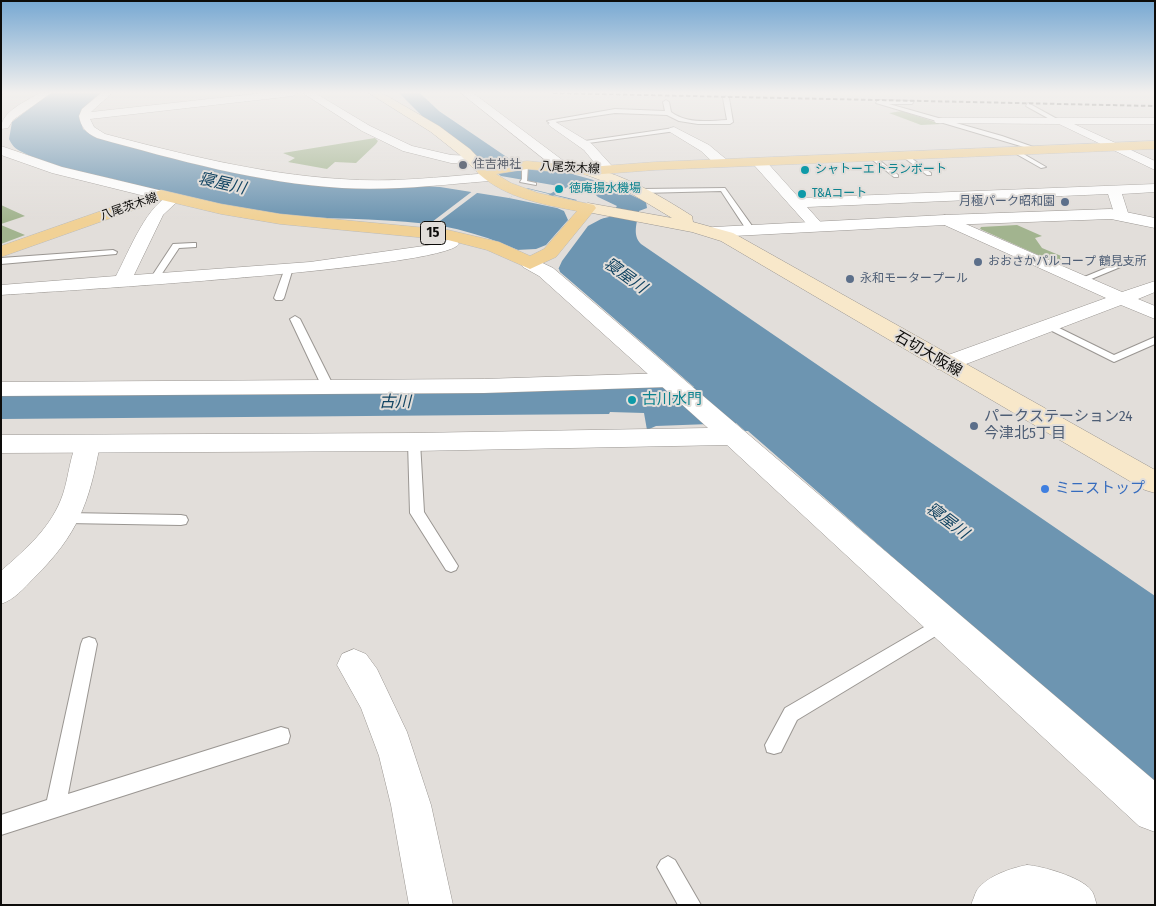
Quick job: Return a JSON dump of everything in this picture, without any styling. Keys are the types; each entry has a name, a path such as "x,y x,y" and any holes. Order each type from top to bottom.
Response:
{"main road":[{"path":"443,135 490,172"},
{"name":"八尾茨木線","path":"490,172 560,168 589,171 722,163 1155,145"},
{"name":"八尾茨木線","path":"490,172 523,170 581,209"},
{"name":"石切大阪線","path":"589,171 610,177 642,192 707,230 739,243 945,364 1155,483"},
{"name":"八尾茨木線","path":"1,252 168,197 221,209 280,219 448,235 493,246 532,262"},
{"path":"532,262 550,253 581,209"},
{"name":"石切大阪線","path":"581,209 610,212 707,230"}],"street":[{"path":"100,135 192,158 284,177 351,184 423,182 490,172"},
{"path":"382,135 439,158 473,160"},
{"path":"519,135 560,168"},
{"path":"569,135 581,142 596,155 607,169"},
{"path":"683,135 704,148 722,163"},
{"path":"1088,135 1155,166"},
{"path":"1,150 57,170 168,197 157,213 123,280"},
{"path":"759,162 817,227"},
{"path":"796,203 1155,188"},
{"path":"1119,190 1155,197"},
{"path":"1119,190 1121,216"},
{"path":"707,230 751,230 1111,214 1155,224"},
{"path":"945,220 1155,313"},
{"path":"1,290 288,268 433,250 451,244"},
{"path":"532,262 546,272 729,431 1155,810"},
{"path":"945,364 1155,286"},
{"path":"1,389 328,388 672,382"},
{"path":"1,444 414,442 729,431"},
{"path":"1,591 55,536 66,518 81,474 88,444"},
{"path":"354,665 364,677 392,736 413,812 431,905"},
{"path":"993,905 1007,893 1020,887 1027,887 1051,891 1075,905"}],"lane":[{"path":"581,142 633,135"},
{"path":"994,135 1036,149"},
{"path":"1013,150 1044,167"},
{"path":"904,155 929,174"},
{"path":"872,157 896,176"},
{"path":"523,170 522,182 534,184"},
{"path":"642,192 723,188 751,230"},
{"path":"154,279 176,246 193,245"},
{"path":"1,261 113,252"},
{"path":"1081,280 1131,261"},
{"path":"280,298 288,268"},
{"path":"295,319 328,388"},
{"path":"1049,326 1114,359 1155,340"},
{"path":"414,442 416,513 451,566"},
{"path":"66,518 181,520"},
{"path":"774,745 791,714 944,622"},
{"path":"55,808 89,644"},
{"path":"1,825 282,736"},
{"path":"668,867 690,905"}],"green space":[{"path":"375,138 378,141 376,144 356,163 335,162 327,169 288,162 295,158 283,153"},
{"path":"1,205 25,216 1,224"},
{"path":"1,225 25,235 1,244"},
{"path":"1017,225 1042,236 1035,238 1042,248 1066,258 1054,262 980,229 981,227"}],"water":[{"path":"10,135 92,135 264,176 440,187 509,198 527,188 577,200 564,211 600,219 609,217 617,206 598,197 591,190 503,172 540,170 577,175 595,180 646,202 647,208 639,211 636,224 637,237 641,244 1155,596 1155,786 748,431 745,431 736,423 656,426 647,430 644,413 610,412 609,414 1,419 1,395 594,390 621,387 694,387 560,272 559,269 487,238 458,229 424,223 295,216 203,201 43,162 17,150 9,139"}],"pier":[{"path":"436,184 481,190 432,227 370,222 383,221 428,225 474,190"},
{"path":"525,188 577,201 567,209 603,218 588,226 562,261 557,272 516,250 536,249 546,245 568,220 564,211 557,208 509,198"}],"waterway":[{"path":"460,135 510,171 564,179"},
{"path":"543,200 575,181"}],"place":[{"name":"住吉神社","path":"463,165"},
{"name":"シャトーエトランボート","path":"805,170"},
{"name":"徳庵揚水機場","path":"559,189"},
{"name":"T&Aコート","path":"802,194"},
{"name":"月極パーク昭和園","path":"1065,202"},
{"name":"おおさかパルコープ 鶴見支所","path":"978,262"},
{"name":"永和モータープール","path":"850,279"},
{"name":"古川水門","path":"632,400"},
{"name":"パークステーション24 今津北5丁目","path":"974,426"},
{"name":"ミニストップ","path":"1045,489"}],"water label":[{"name":"寝屋川","path":"222,184"},
{"name":"寝屋川","path":"625,276"},
{"name":"古川","path":"395,403"},
{"name":"寝屋川","path":"947,521"}]}
